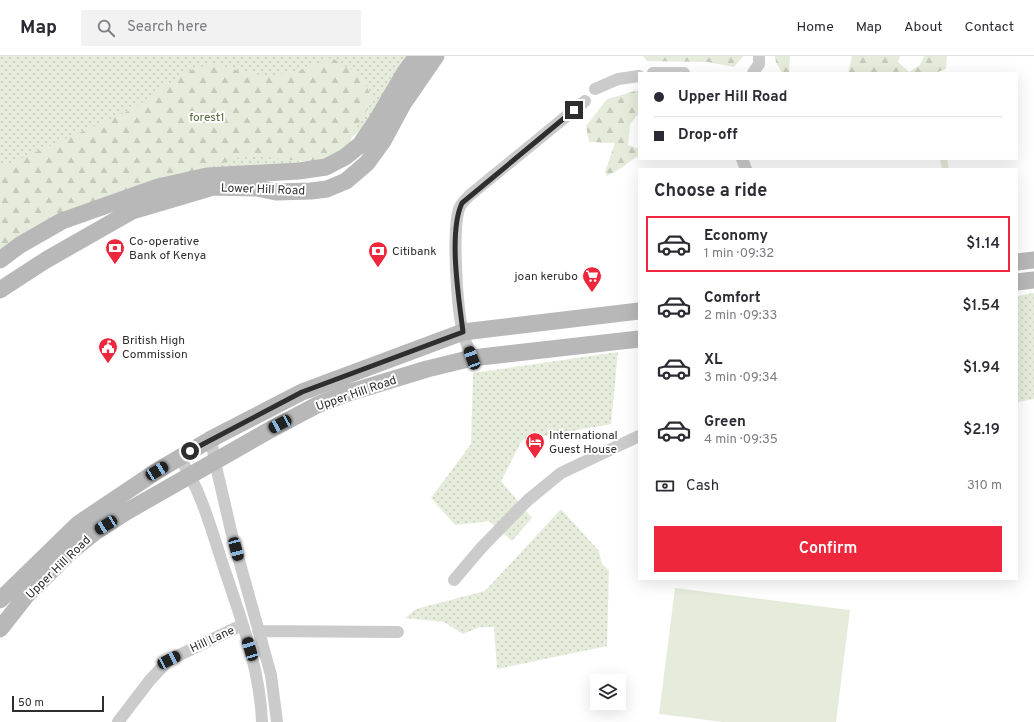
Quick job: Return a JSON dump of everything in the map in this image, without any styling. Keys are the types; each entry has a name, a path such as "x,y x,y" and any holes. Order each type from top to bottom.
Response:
{"street":[{"name":"Lower Hill Road","path":"0,260 20,245 62,222 158,187 207,176 299,171 326,167 345,157 360,145 377,120 405,72 417,56"},
{"name":"Lower Hill Road","path":"0,290 46,260 132,211 213,187 242,187 286,192 327,189 346,182 367,163 383,141 403,104 436,56"},
{"path":"754,72 759,64 759,56"},
{"path":"595,89 618,79 638,76"},
{"path":"472,358 463,332 457,280 456,239 458,214 462,203 585,101"},
{"path":"1018,262 1034,260"},
{"path":"1018,282 1034,280"},
{"name":"Upper Hill Road","path":"0,600 78,524 211,439 302,392 463,332 638,311"},
{"path":"610,315 614,342"},
{"name":"Upper Hill Road","path":"0,630 26,596 70,552 95,532 191,475 317,405 348,393 427,369 472,358 638,339"},
{"path":"454,580 482,547 528,500 561,473 638,436"},
{"path":"211,439 215,462 258,631 271,675 277,722"},
{"path":"180,458 191,475 209,518 258,678 262,722"},
{"name":"Hill Lane","path":"118,722 150,680 169,660 242,625"},
{"path":"258,631 398,632"}],"green space":[{"name":"forest1","path":"0,56 412,56 368,126 317,161 301,161 283,169 62,221 0,261"},
{"path":"643,56 743,56 734,67 708,62 647,61"},
{"path":"775,56 790,56 789,72 781,72 776,62"},
{"path":"852,56 900,56 898,62 909,72 848,72"},
{"path":"924,56 947,56 946,69 938,72 909,72 920,65"},
{"name":"forest1","path":"332,58 362,77 373,100 353,133 348,149 332,161 301,161 246,155 160,185 0,255 0,168 133,109 184,73 211,63 267,76 302,70"},
{"path":"638,90 638,114 630,124 628,145 638,149 638,158 636,157 620,169 607,176 605,172 615,143 589,142 586,126 607,99"},
{"path":"940,160 947,160 949,168 942,168"},
{"path":"1034,293 1034,399 1018,402 1018,296"},
{"path":"618,352 611,424 522,440 501,481 532,518 512,541 489,521 455,525 431,498 471,444 473,373"},
{"path":"561,509 599,551 602,564 609,570 607,646 497,669 494,627 480,627 463,634 444,622 405,618 416,609 485,591"},
{"path":"675,588 850,610 836,722 723,722 659,714"}],"place":[{"name":"Co-operative Bank of Kenya","path":"115,265"},
{"name":"Citibank","path":"378,268"},
{"name":"joan kerubo","path":"592,293"},
{"name":"British High Commission","path":"108,364"},
{"name":"International Guest House","path":"535,459"}],"route":[{"path":"190,451 302,392 463,332 457,280 456,239 457,219 462,203 574,110"}]}
